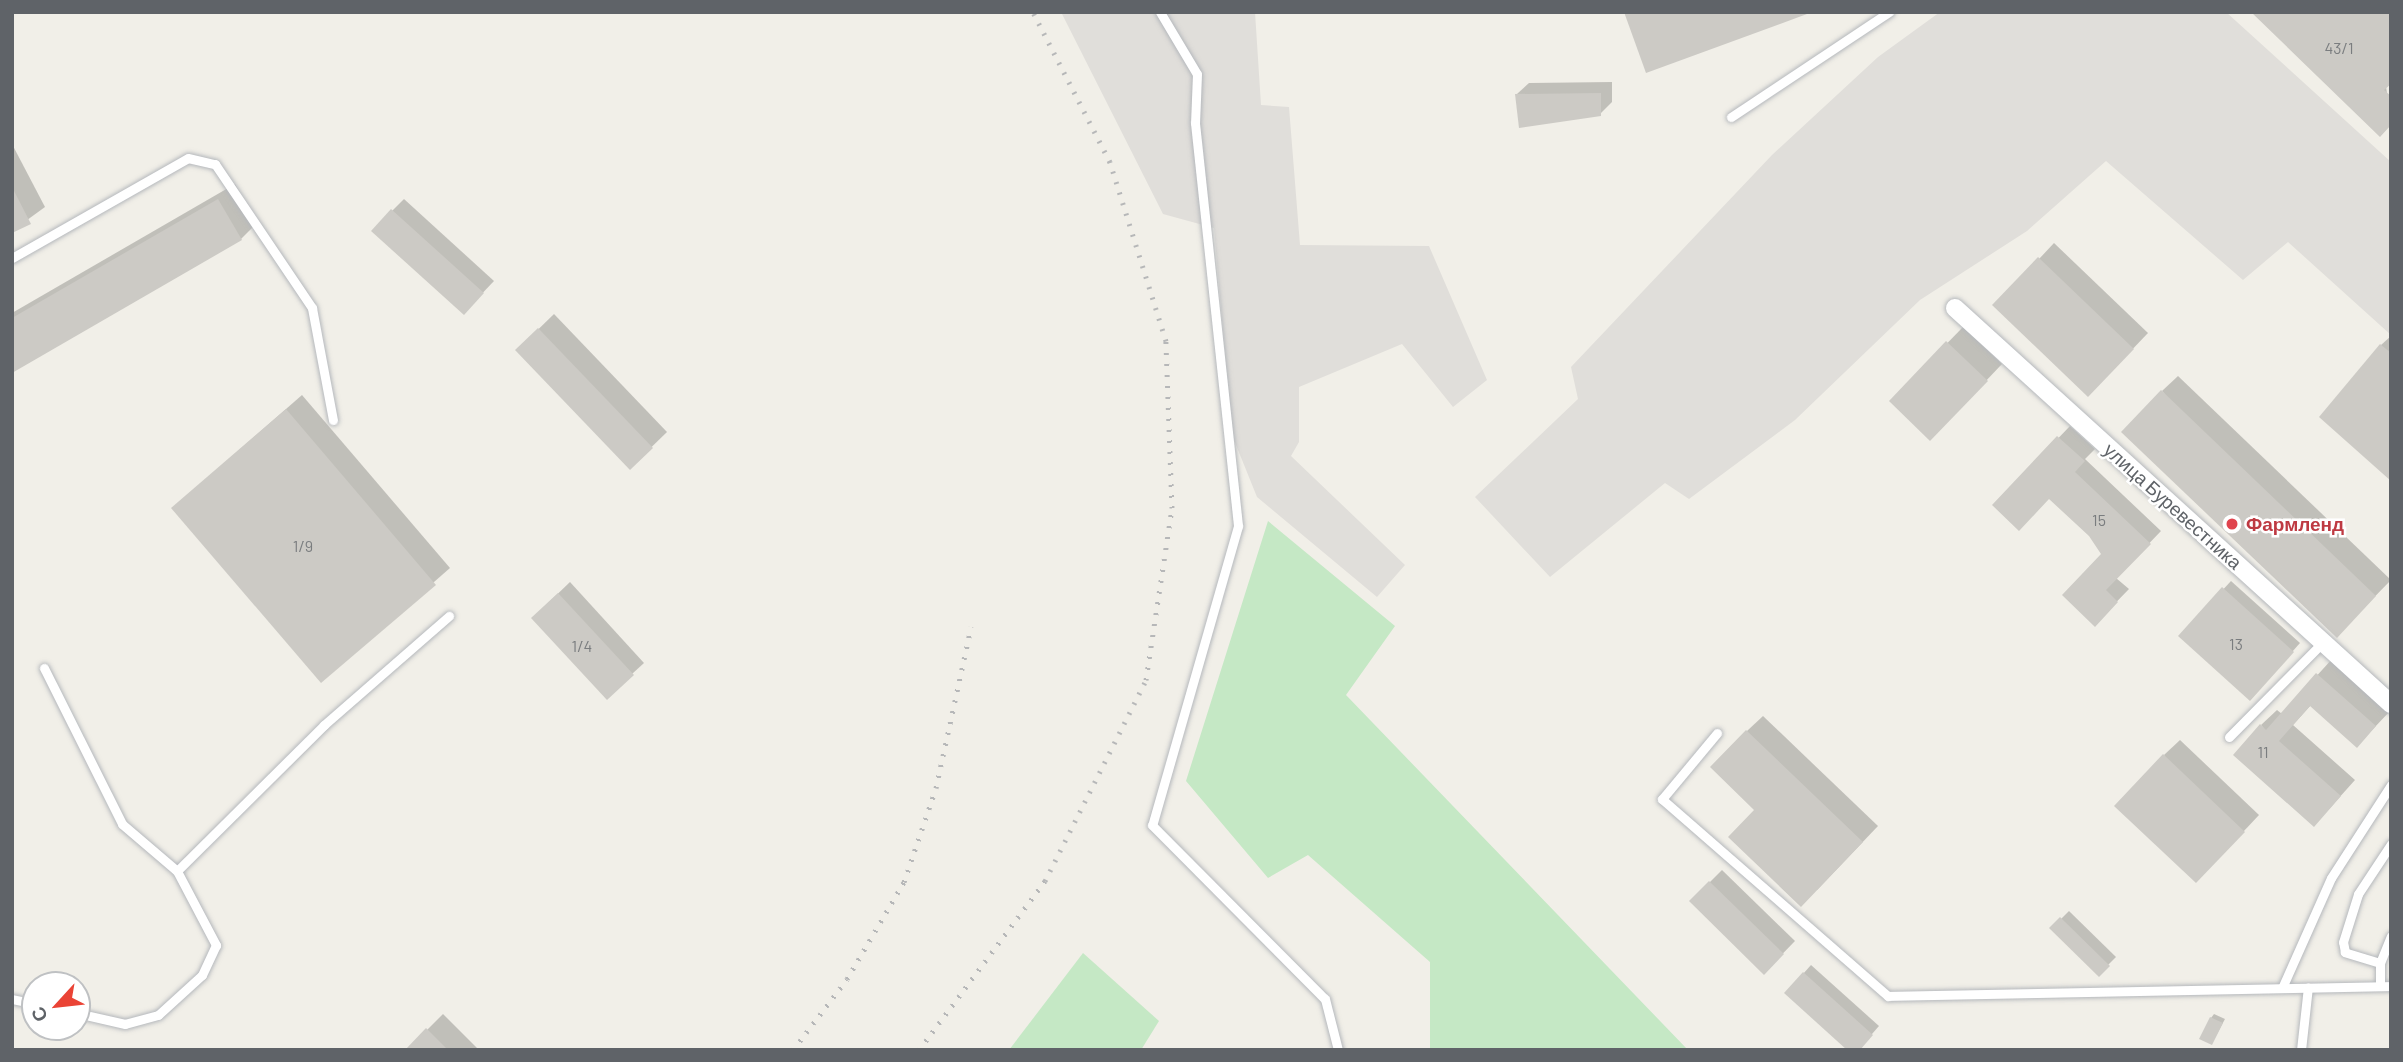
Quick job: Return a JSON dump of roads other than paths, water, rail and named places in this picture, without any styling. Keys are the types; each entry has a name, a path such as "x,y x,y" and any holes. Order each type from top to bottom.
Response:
{"street":[{"name":"улица Буревестника","path":"1955,308 2391,704"}],"lane":[{"path":"1160,12 1197,74 1195,123 1238,526 1152,825 1325,999 1338,1050"},
{"path":"1731,117 1889,12"},
{"path":"12,258 188,158 215,164 312,308 333,420"},
{"path":"177,871 324,725 449,616"},
{"path":"2230,737 2323,642"},
{"path":"44,668 122,824 177,871 216,945 202,975 158,1014 125,1024 91,1016"},
{"path":"1717,733 1662,799 1888,996 2386,986 2380,963 2391,936"},
{"path":"2282,988 2331,878 2391,785"},
{"path":"2380,963 2345,952 2343,942 2358,894 2391,844"},
{"path":"2301,1050 2308,987"}],"railway":[{"path":"919,1050 1045,881 1146,680 1172,508 1166,341 1110,162 1033,12"},
{"path":"793,1050 847,979 904,882 936,788 971,627"}],"place":[{"name":"Фармленд","path":"2232,524"}]}
